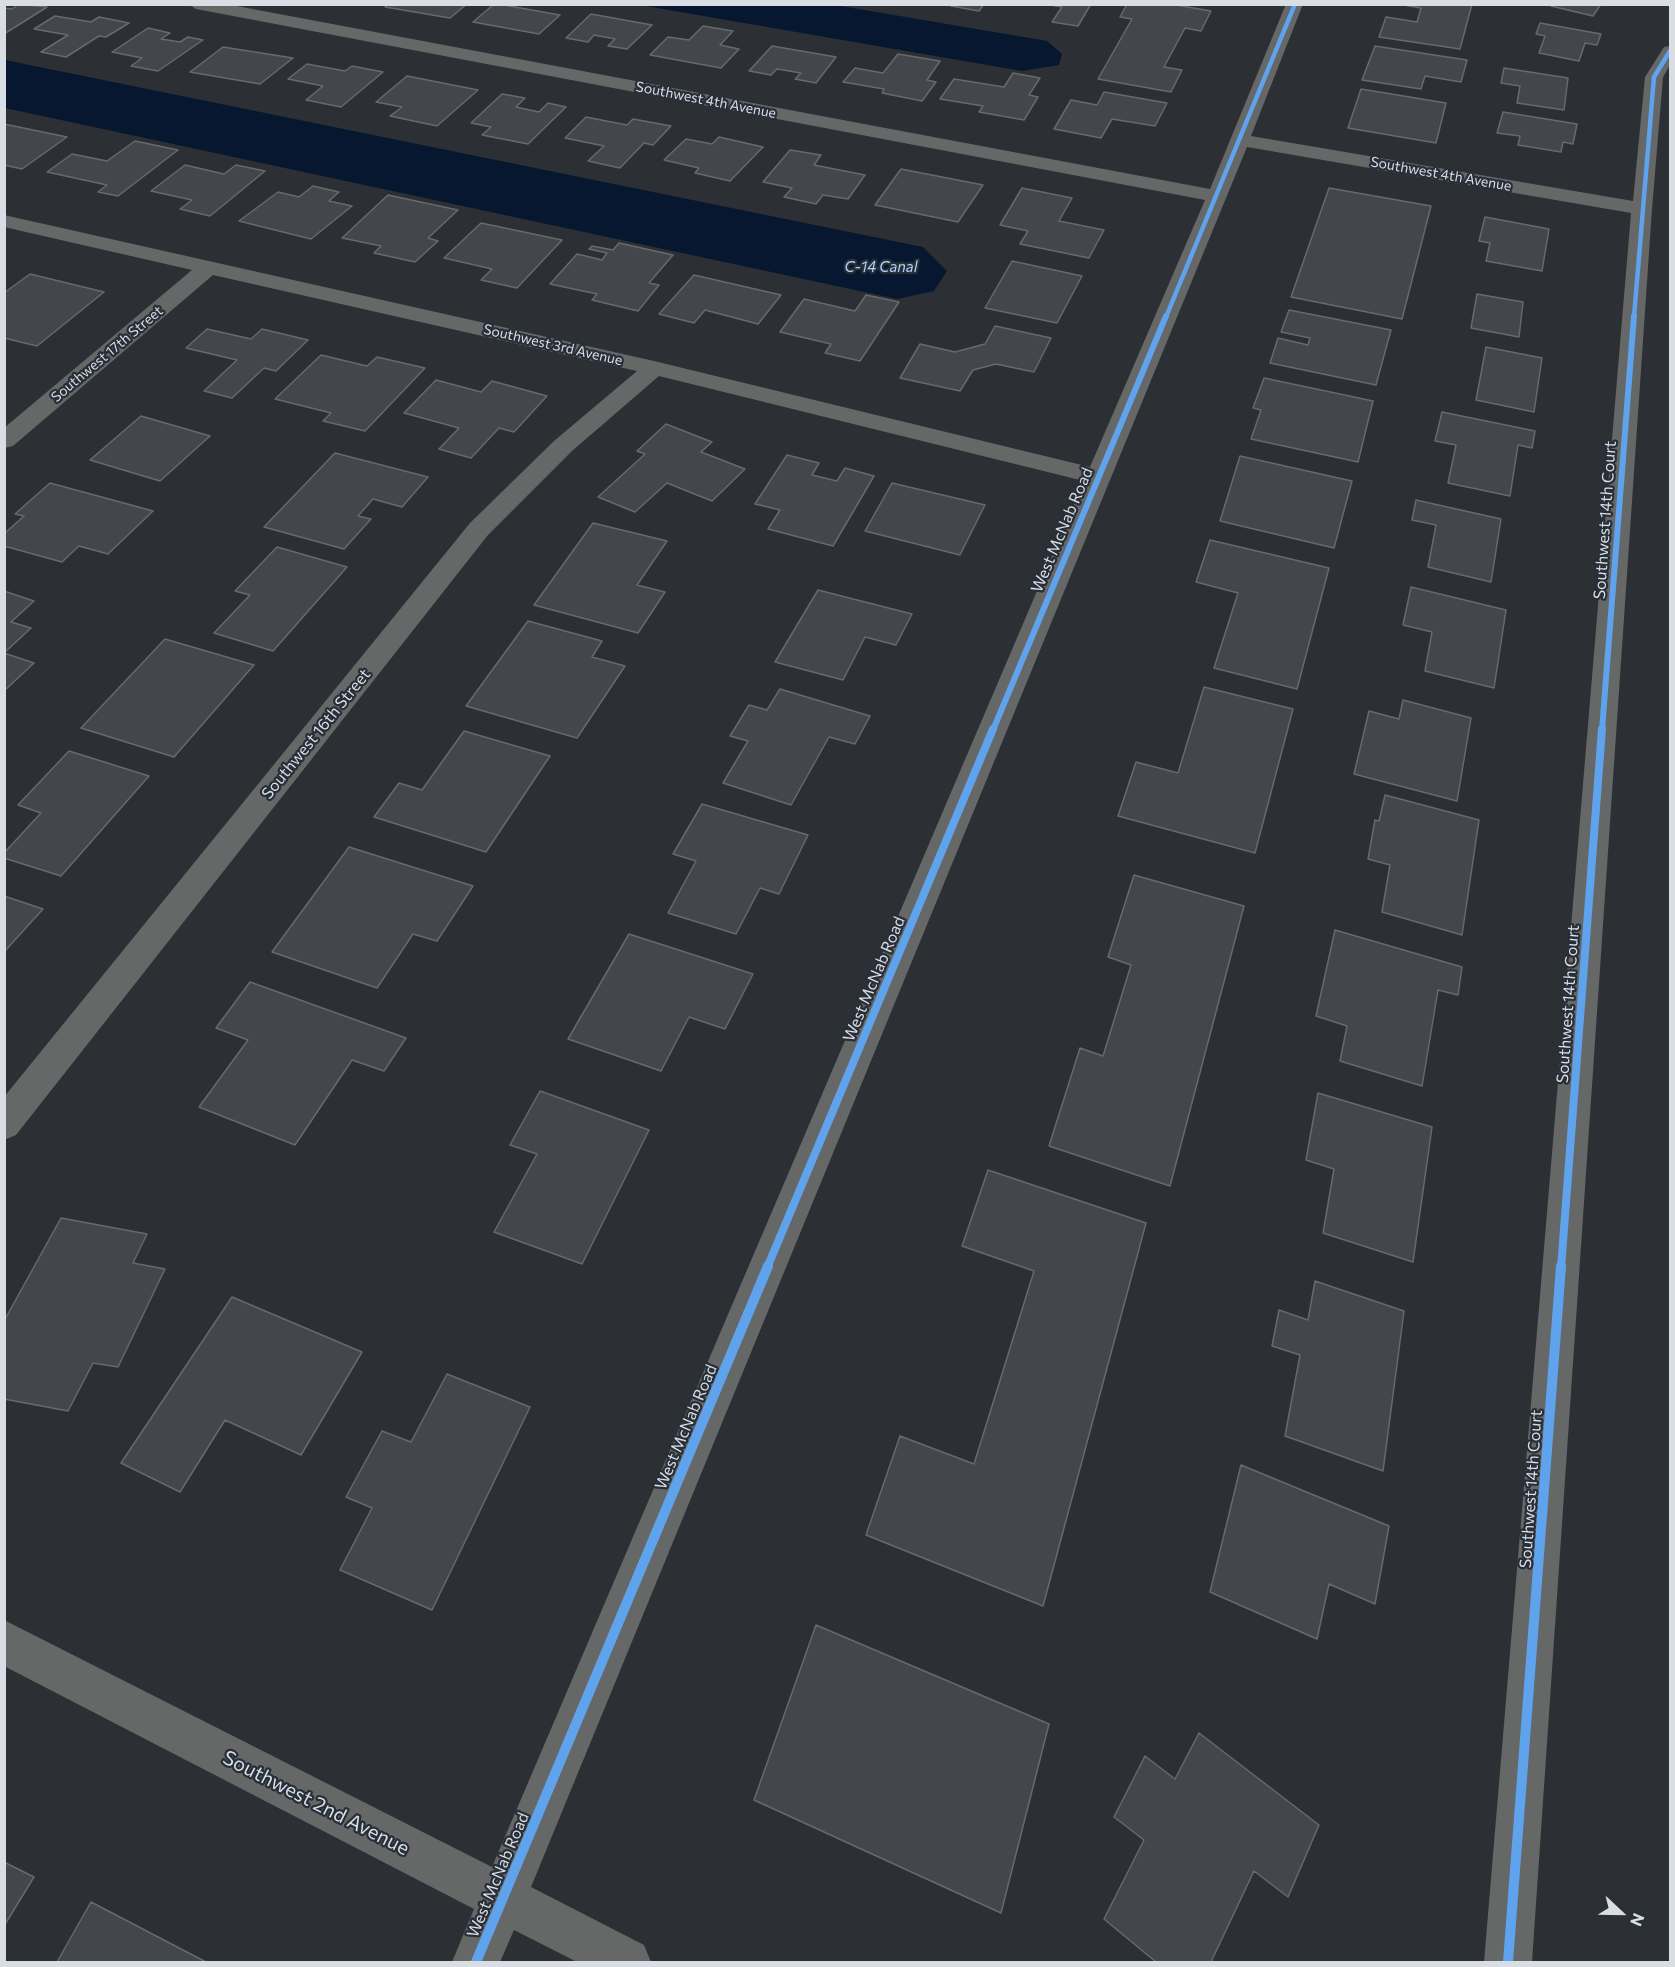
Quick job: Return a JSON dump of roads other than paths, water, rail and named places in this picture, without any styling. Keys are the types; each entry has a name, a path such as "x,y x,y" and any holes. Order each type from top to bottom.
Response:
{"street":[{"name":"Southwest 4th Avenue","path":"196,4 1217,196"},
{"name":"West McNab Road","path":"476,1962 1217,196 1295,4"},
{"name":"Southwest 14th Court","path":"1508,1962 1642,209 1654,77 1670,51"},
{"name":"Southwest 4th Avenue","path":"1240,140 1642,209"},
{"name":"Southwest 3rd Avenue","path":"4,221 654,368 1099,477"},
{"name":"Southwest 17th Street","path":"4,441 209,267"},
{"name":"Southwest 16th Street","path":"4,1124 479,529 563,446 654,368"},
{"name":"Southwest 2nd Avenue","path":"4,1642 627,1962"}],"water":[{"path":"640,5 835,5 1047,41 1062,54 1059,65 1022,71"},
{"name":"C-14 Canal","path":"5,60 923,247 947,271 934,291 897,299 5,108"}]}
